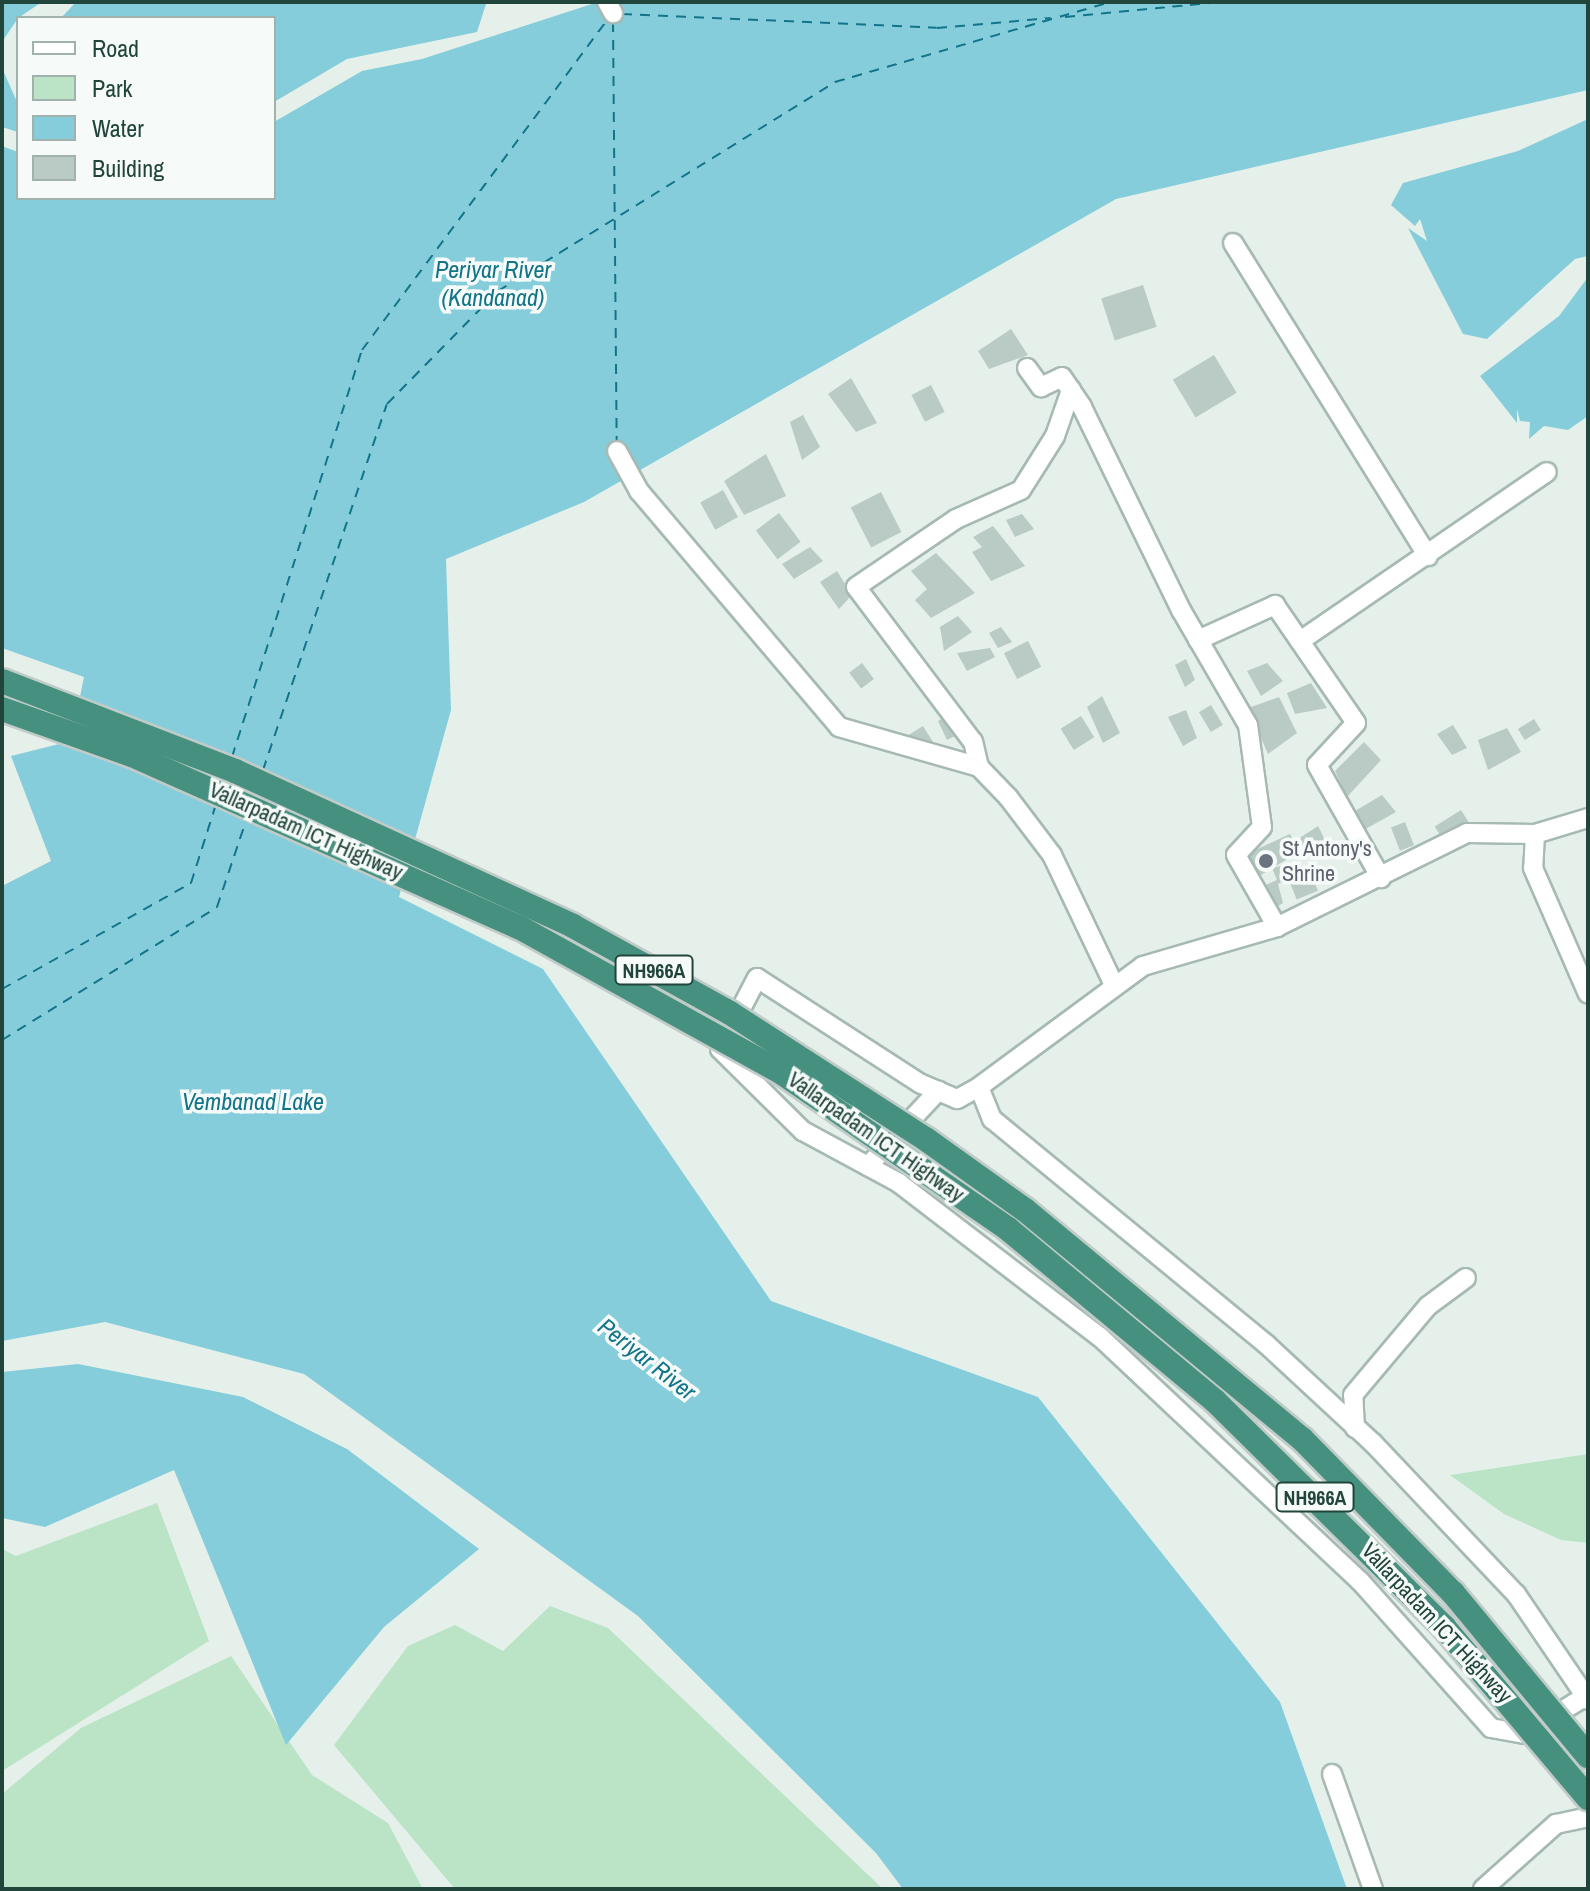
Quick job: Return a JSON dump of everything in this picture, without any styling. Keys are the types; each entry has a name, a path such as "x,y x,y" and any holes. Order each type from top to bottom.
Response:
{"highway":[{"name":"Vallarpadam ICT Highway","path":"2,681 235,771 573,926 771,1038 927,1140 1025,1210 1302,1439 1453,1593 1588,1756"},
{"name":"Vallarpadam ICT Highway","path":"2,709 302,827 519,927 641,989 820,1099 1008,1229 1215,1401 1444,1627 1588,1798"}],"street":[{"path":"1233,243 1428,556"},
{"path":"1027,368 1041,387 1062,377 1071,390 1198,640 1248,725 1262,827 1236,855 1277,927"},
{"path":"1071,390 1055,436 1021,490 956,519 856,587 973,742 979,767 1052,855 1114,985"},
{"path":"617,451 639,491 839,727 979,767"},
{"path":"1300,641 1547,472"},
{"path":"1198,640 1275,605 1356,723 1317,765 1381,878"},
{"path":"979,1087 992,1119 1266,1344 1355,1428 1516,1594 1587,1698 1525,1734 1491,1728 1360,1581 1146,1377 868,1166 803,1131 720,1049 757,978 938,1091 957,1099 979,1087 1143,966 1277,927 1467,833 1535,834 1588,818"},
{"path":"1535,834 1533,868 1588,994"},
{"path":"868,1166 938,1091"},
{"path":"1355,1428 1353,1395 1428,1306 1466,1278"},
{"path":"1332,1774 1373,1889"},
{"path":"1483,1889 1556,1824 1588,1817"}],"green space":[{"path":"1588,1454 1588,1543 1561,1540 1504,1514 1450,1475"},
{"path":"157,1503 209,1641 2,1771 2,1549 16,1556"},
{"path":"550,1606 608,1628 883,1889 455,1889 334,1745 408,1646 455,1625 503,1651"},
{"path":"231,1656 312,1775 388,1823 423,1889 2,1889 2,1794 81,1728"}],"water":[{"path":"2,2 42,2 16,16 2,42"},
{"path":"76,2 486,4 477,32 347,59 276,101 276,16 63,16"},
{"path":"598,2 1588,2 1588,90 1116,199 584,502 446,559 451,710 399,897 543,969 771,1301 1038,1397 1280,1702 1347,1889 903,1889 876,1853 638,1616 304,1374 105,1322 2,1341 2,886 51,861 11,756 71,741 84,677 2,648 2,146 16,151 16,200 276,200 276,121 362,71 422,59"},
{"path":"2,68 16,100 16,131 2,127"},
{"path":"1588,119 1588,256 1575,259 1487,339 1463,334 1408,228 1427,241 1420,219 1415,226 1391,205 1403,183 1518,151"},
{"path":"1588,277 1588,416 1568,430 1544,426 1529,439 1530,422 1520,421 1517,409 1517,423 1480,376 1559,316"},
{"path":"78,1364 243,1397 347,1449 479,1549 384,1627 286,1745 174,1470 45,1527 2,1518 2,1372"}],"building":[{"path":"1143,285 1157,327 1115,340 1101,299"},
{"path":"1011,329 1028,355 989,369 978,351"},
{"path":"1214,355 1237,393 1196,417 1173,380"},
{"path":"851,378 877,423 856,432 828,394"},
{"path":"931,385 945,412 925,422 911,395"},
{"path":"803,415 820,447 802,460 790,422"},
{"path":"766,454 786,496 744,515 724,481"},
{"path":"723,490 738,517 715,530 700,503"},
{"path":"881,492 901,532 871,548 851,507"},
{"path":"779,513 801,542 778,559 756,530"},
{"path":"1022,514 1034,529 1015,537 1006,520"},
{"path":"993,526 1025,566 991,581 972,552 982,547 973,537"},
{"path":"810,547 823,561 794,579 782,564"},
{"path":"936,553 975,593 931,618 915,600 927,589 911,571"},
{"path":"837,571 852,595 839,609 820,582"},
{"path":"958,616 972,632 944,651 940,627"},
{"path":"1001,627 1012,642 998,648 989,633"},
{"path":"1028,641 1041,667 1017,679 1004,653"},
{"path":"990,648 995,657 967,671 957,653"},
{"path":"1186,659 1195,680 1185,687 1175,665"},
{"path":"862,663 874,679 861,689 849,673"},
{"path":"1267,663 1283,681 1261,696 1247,671"},
{"path":"1311,683 1327,708 1295,714 1287,693"},
{"path":"1102,696 1120,733 1103,743 1087,707"},
{"path":"1279,697 1297,733 1268,754 1248,708"},
{"path":"1211,705 1223,725 1211,732 1199,712"},
{"path":"1186,710 1197,738 1183,746 1168,717"},
{"path":"947,716 965,731 947,740 938,721"},
{"path":"1081,716 1094,737 1074,750 1061,729"},
{"path":"1534,719 1541,730 1525,740 1518,729"},
{"path":"1453,725 1467,748 1452,755 1437,734"},
{"path":"923,726 933,742 918,750 907,736"},
{"path":"1507,728 1521,752 1488,770 1478,740"},
{"path":"1364,742 1381,760 1347,797 1335,771"},
{"path":"1382,795 1396,812 1362,831 1355,811"},
{"path":"1461,810 1469,823 1443,839 1435,826"},
{"path":"1405,822 1414,845 1400,851 1391,827"},
{"path":"1318,826 1327,844 1308,854 1298,839"},
{"name":"St Antony's Shrine","path":"1290,834 1299,852 1256,878 1247,854"},
{"path":"1290,864 1295,875 1278,884 1283,903 1273,909 1263,886 1277,880 1272,868"},
{"path":"1312,876 1318,891 1297,899 1291,885"}],"ferry route":[{"path":"263,770 387,404 498,291 835,82 1111,2"},
{"path":"1065,17 1220,2"},
{"path":"622,14 937,28 1051,18"},
{"path":"232,757 362,350 607,20"},
{"path":"613,22 617,444"},
{"path":"2,989 191,883 216,804"},
{"path":"2,1040 217,907 247,818"}],"place":[{"name":"St Antony's Shrine","path":"1266,861"}],"water label":[{"name":"Periyar River (Kandanad)","path":"493,284"},
{"name":"Vembanad Lake","path":"253,1102"},
{"name":"Periyar River","path":"647,1359"}]}
